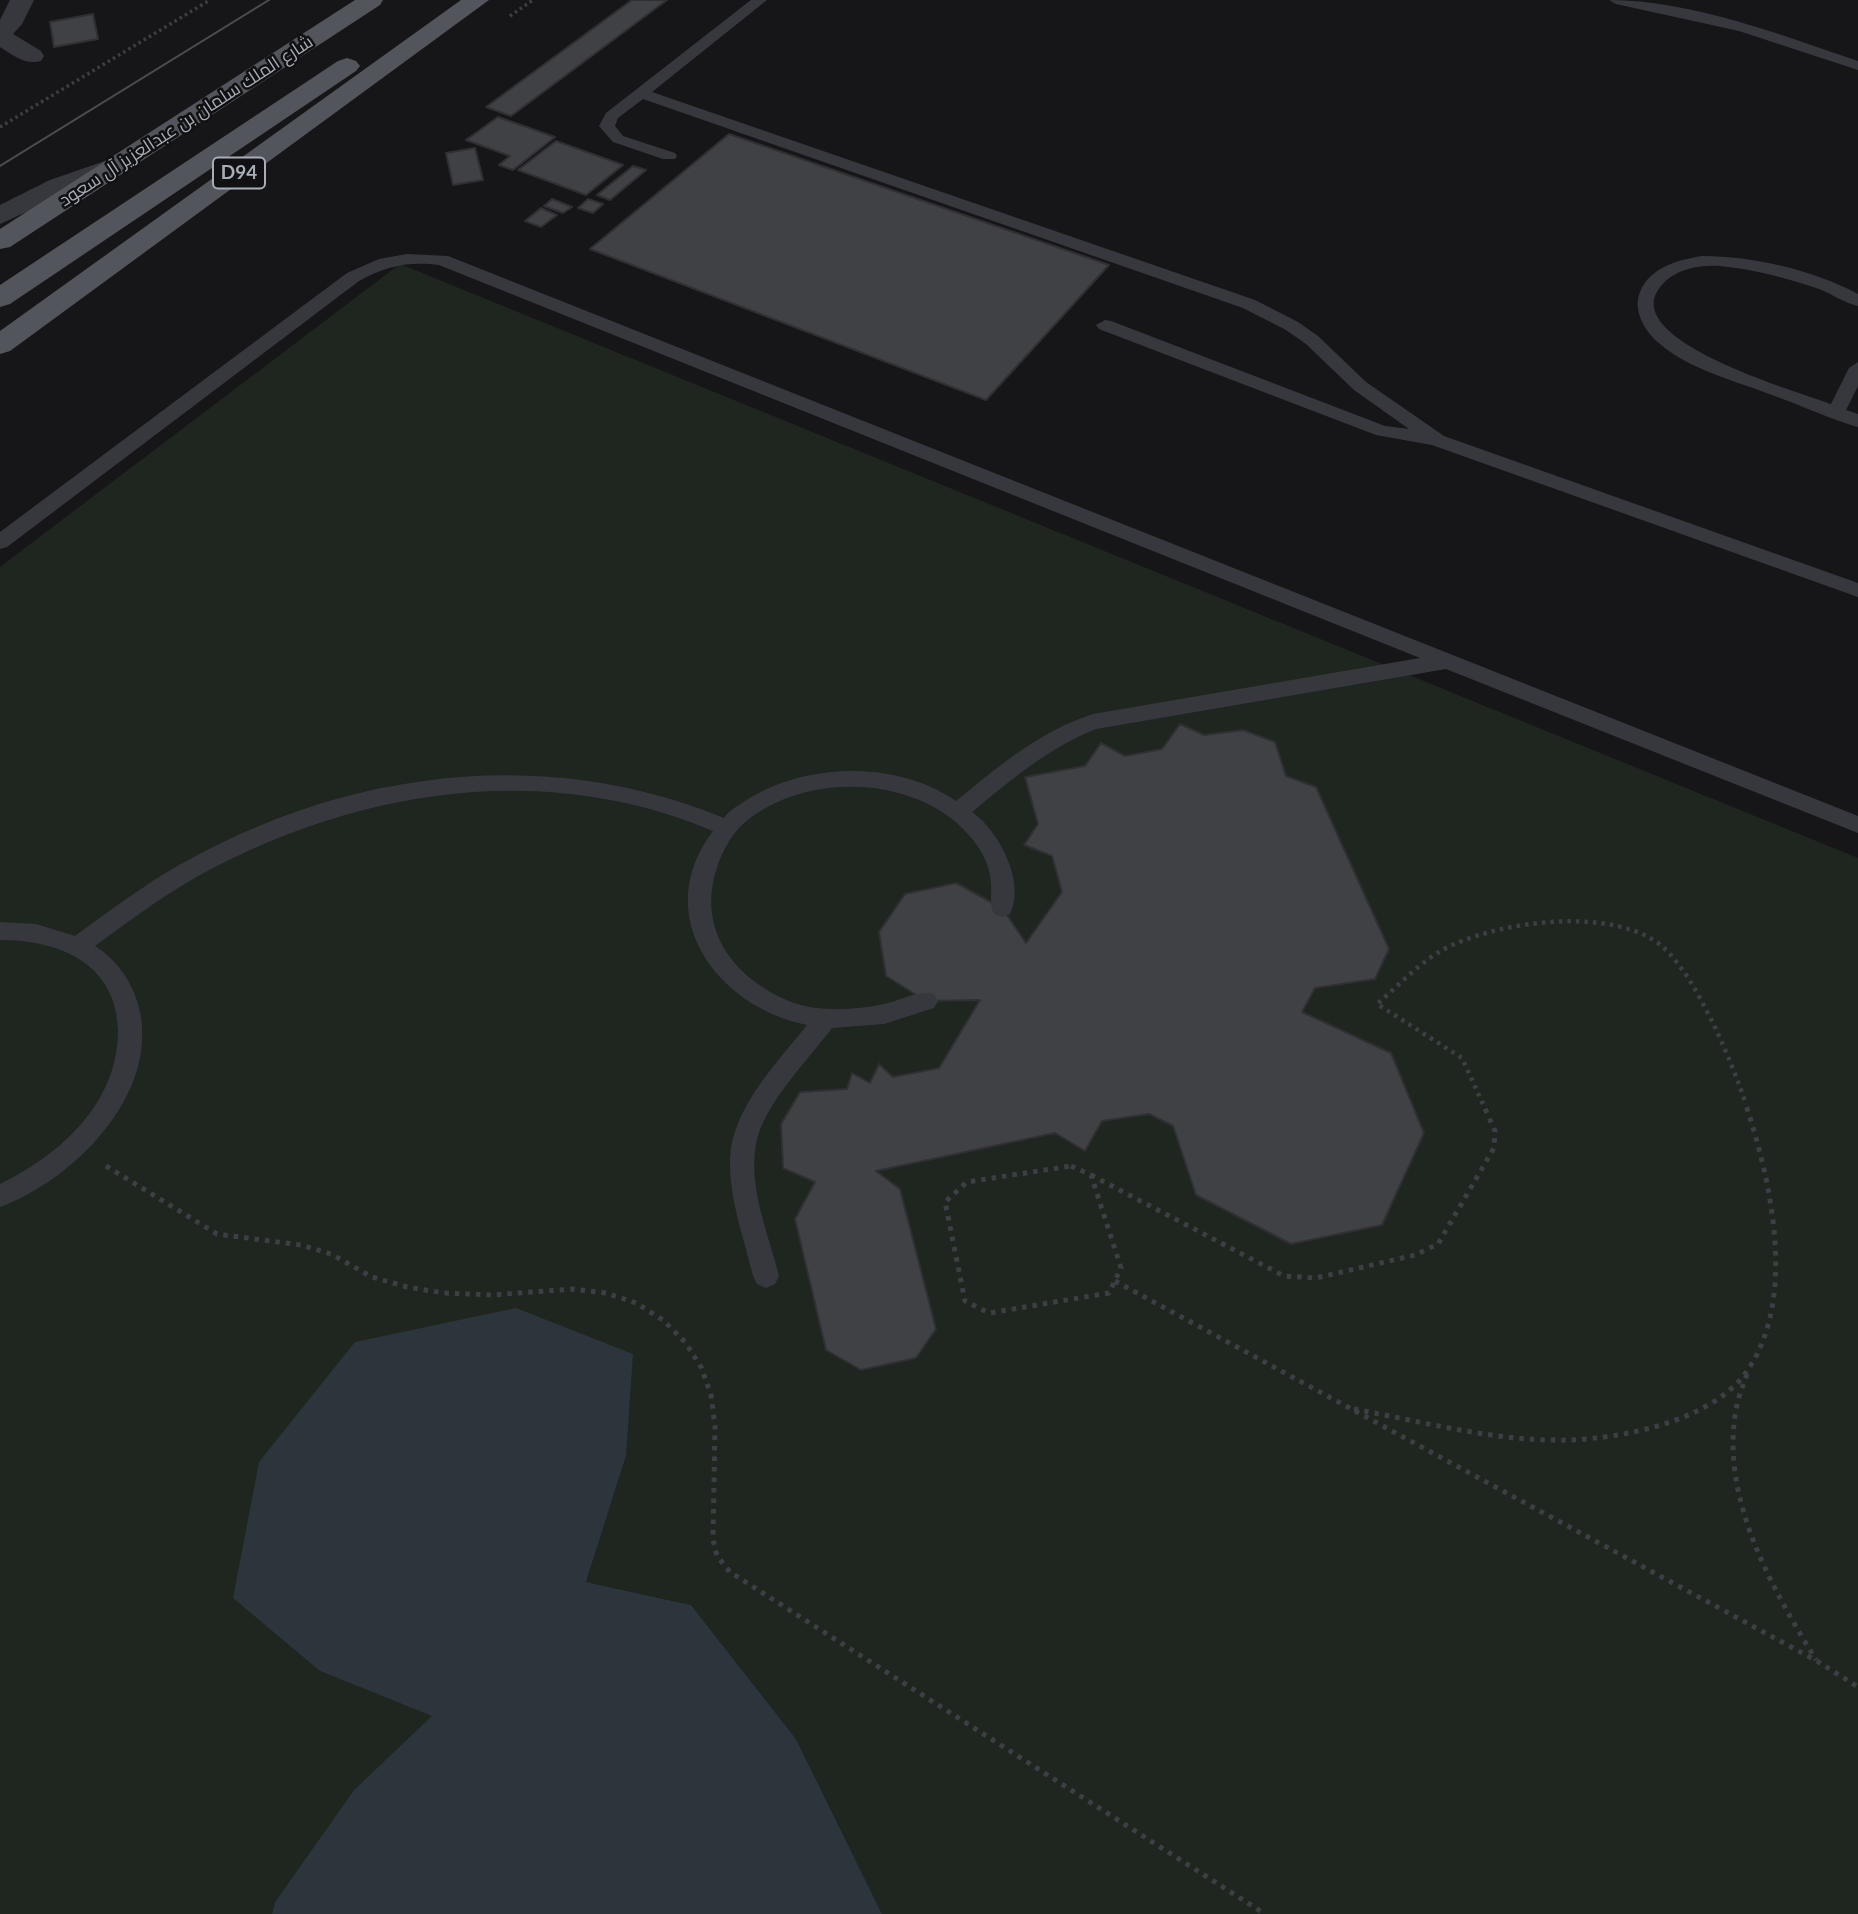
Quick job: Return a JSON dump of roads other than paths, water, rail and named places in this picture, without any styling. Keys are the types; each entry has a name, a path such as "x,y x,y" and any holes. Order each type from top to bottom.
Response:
{"main road":[{"name":"شارع الملك سلمان بن عبدالعزيز آل سعود","path":"0,242 371,0"},
{"path":"0,298 314,85 381,47 475,0"},
{"name":"D94","path":"0,345 475,0"}],"street":[{"path":"22,0 2,28 32,55"},
{"path":"0,216 60,186 125,162"}],"lane":[{"path":"669,156 618,139 607,126 611,117 760,0"},
{"path":"1616,0 1743,27 1858,66"},
{"path":"641,93 1249,304 1302,333 1378,400 1438,440"},
{"path":"0,542 353,277 388,261 428,258 455,265 1858,825"},
{"path":"1858,301 1838,291 1778,272 1728,261 1702,261 1680,266 1662,275 1650,286 1645,300 1648,316 1657,332 1674,347 1696,359 1858,421"},
{"path":"1105,324 1382,432 1438,440 1858,590"},
{"path":"1836,412 1858,368"},
{"path":"959,811 1037,747 1053,737 1093,722 1447,661"},
{"path":"926,1001 897,1013 862,1019 826,1019 792,1011 761,999 734,980 714,957 702,932 698,904 700,877 711,852 727,828 750,808 778,793 808,782 840,777 873,777 904,783 933,794 959,811 980,831 994,855 1002,881 1002,908"},
{"path":"78,946 152,893 204,861 260,834 317,813 375,797 428,787 481,782 584,786 634,795 682,809 727,828"},
{"path":"0,931 49,935 78,946 100,961 117,981 127,1004 131,1030 128,1059 118,1088 99,1118 75,1146 46,1170 0,1196"},
{"path":"766,1276 747,1191 744,1143 763,1104 826,1019"}],"tram line":[{"path":"0,166 269,0"}]}
